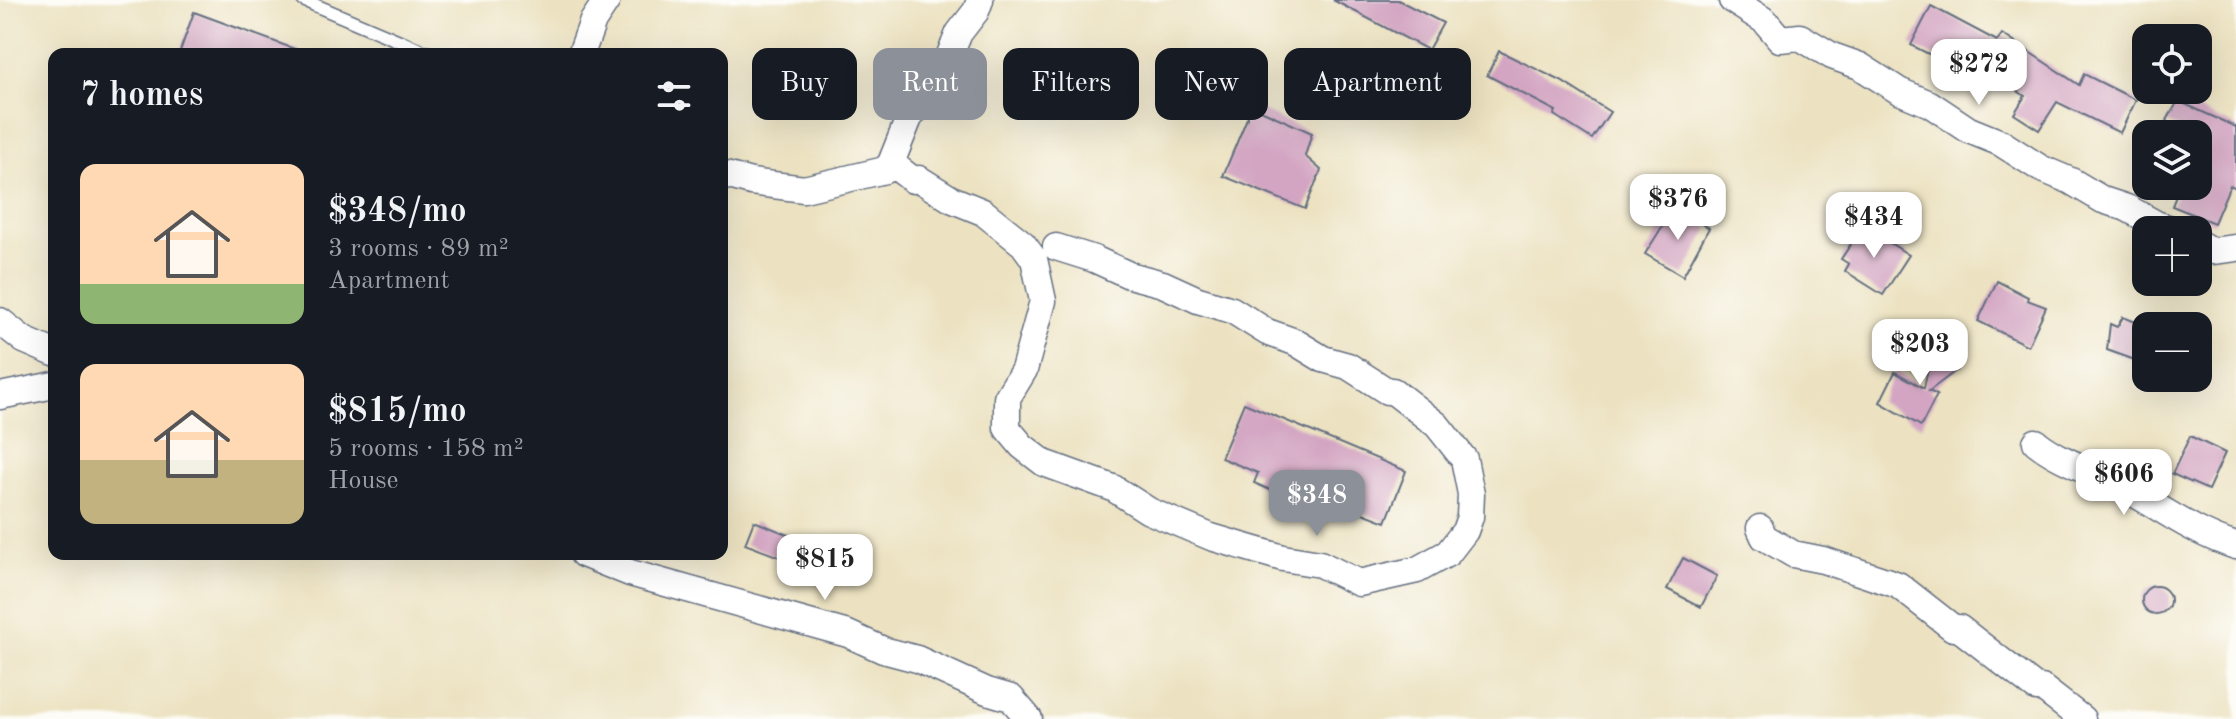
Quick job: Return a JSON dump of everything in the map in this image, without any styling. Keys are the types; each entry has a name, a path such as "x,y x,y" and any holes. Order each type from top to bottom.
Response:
{"street":[{"path":"583,48 593,21 607,0"},
{"path":"728,176 804,189 885,170 891,163 909,118 946,64 959,33 976,11 980,0"},
{"path":"1732,0 1765,21 1780,39 1800,37 1832,56 1860,66 1899,91 1930,104 1969,130 2001,143 2040,168 2142,216"},
{"path":"891,163 913,180 919,179 951,199 983,212 1023,244 1034,259 1043,301 1024,370 1007,398 1007,428 1022,446 1044,463 1113,488 1149,511 1211,537 1283,558 1320,564 1359,583 1417,570 1448,553 1465,531 1470,517 1471,494 1464,459 1437,425 1393,391 1387,391 1348,366 1323,359 1295,342 1267,332 1232,310 1056,247"},
{"path":"2212,251 2236,248"},
{"path":"0,321 24,340 48,350"},
{"path":"0,396 48,386"},
{"path":"2036,442 2051,454 2116,483 2176,521 2236,546"},
{"path":"1760,528 1764,537 1793,554 1823,560 1898,585 2082,719"},
{"path":"598,560 642,577 848,634 883,650 917,659 987,691 1011,698 1029,719"}],"lane":[{"path":"303,0 416,48"}],"building":[{"path":"1333,0 1398,0 1443,23 1429,48"},
{"path":"1931,6 1997,41 2002,34 2079,85 2084,74 2132,98 2134,104 2120,133 2057,102 2039,130 2014,114 2025,96 1956,50 1948,64 1911,45"},
{"path":"194,12 292,48 181,48"},
{"path":"1499,51 1561,81 1610,112 1592,139 1554,115 1556,111 1487,75"},
{"path":"2176,104 2185,104 2236,127 2236,188 2230,185 2214,223 2212,216 2197,216 2172,206 2174,200 2212,200 2212,120 2167,120"},
{"path":"1268,113 1312,133 1305,156 1321,170 1305,209 1223,176 1246,120 1268,120"},
{"path":"1674,208 1709,228 1683,276 1645,254"},
{"path":"1863,226 1909,255 1883,295 1845,271 1849,264 1841,259"},
{"path":"1997,281 2028,297 2027,300 2046,307 2028,346 1978,321"},
{"path":"2123,317 2132,321 2132,359 2107,350 2110,324 2117,327"},
{"path":"1954,347 1957,370 1929,391 1937,395 1921,426 1880,402 1895,372 1924,388 1931,354 1939,348"},
{"path":"1244,403 1406,471 1386,522 1287,484 1282,495 1254,483 1258,473 1221,458"},
{"path":"2190,436 2225,453 2208,490 2172,474"},
{"path":"754,521 809,543 800,565 745,544"},
{"path":"1683,558 1717,576 1701,607 1667,589"},
{"path":"2156,586 2166,590 2170,600 2166,610 2156,614 2146,610 2142,600 2146,590"}]}
